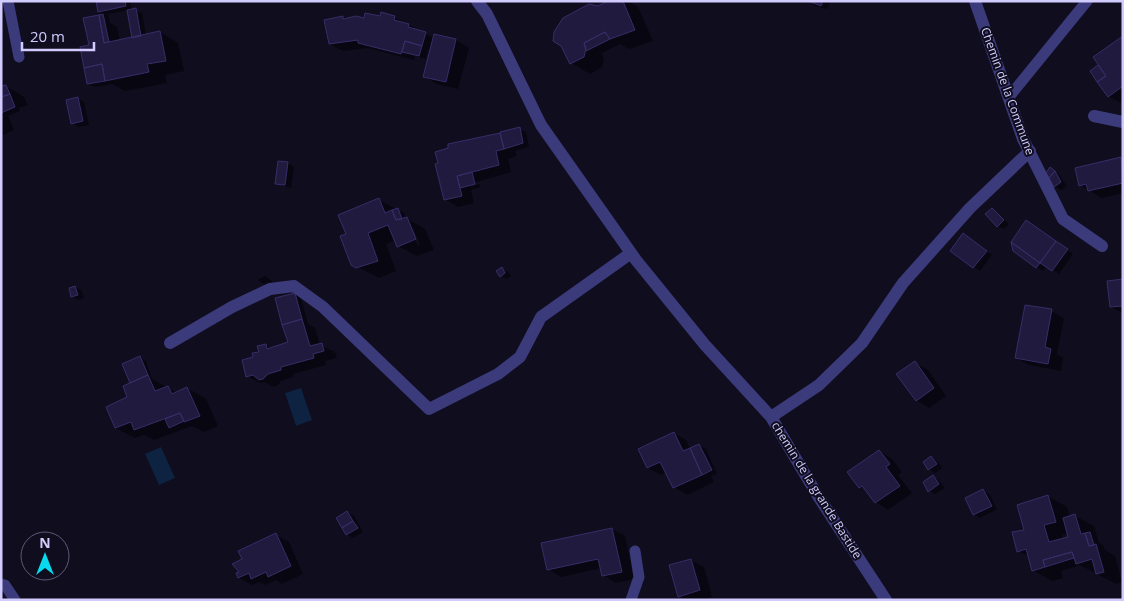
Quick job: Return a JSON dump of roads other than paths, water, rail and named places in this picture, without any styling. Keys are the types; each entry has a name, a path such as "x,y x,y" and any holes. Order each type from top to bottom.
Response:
{"street":[{"path":"477,1 487,14 541,125 631,253 705,345 771,417"},
{"name":"Chemin de la Commune","path":"975,1 1030,152 1064,219 1102,246"},
{"path":"1094,116 1123,122"},
{"name":"chemin de la grande Bastide","path":"886,600 818,496 771,417 819,385 862,343 903,282 970,208 1030,152"},
{"path":"170,343 232,307 262,293 294,286 323,307 429,409 498,374 520,357 541,316 631,253"}],"lane":[{"path":"8,1 19,57"},
{"path":"1009,98 1087,1"},
{"path":"631,600 639,577 635,551"},
{"path":"1,584 5,585 15,600"}],"water":[{"path":"301,388 312,420 296,426 285,393"},
{"path":"161,447 175,478 159,485 145,454"}]}
